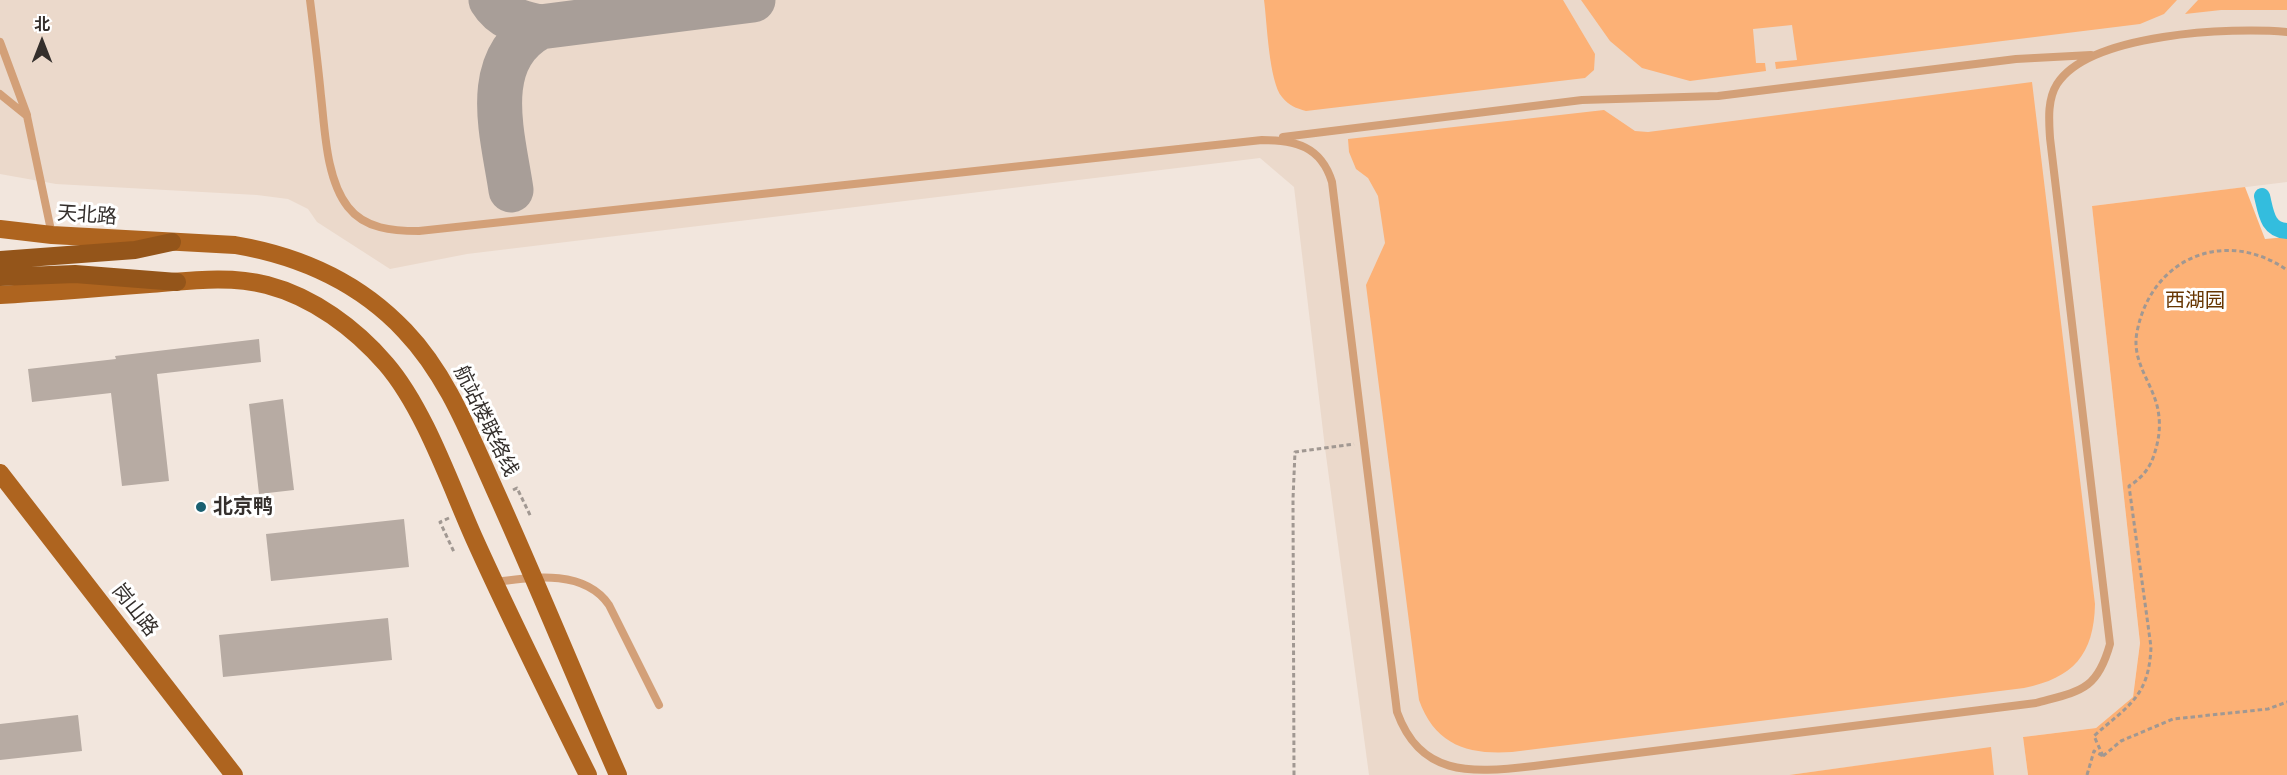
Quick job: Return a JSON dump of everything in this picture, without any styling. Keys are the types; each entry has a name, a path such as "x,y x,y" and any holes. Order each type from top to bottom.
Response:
{"highway":[{"path":"3,269 172,242"},
{"path":"3,269 177,282"}],"main road":[{"name":"天北路","path":"0,229 52,235 172,242"},
{"name":"航站楼联络线","path":"172,242 235,245 293,259 319,268 350,285 390,316 417,344 453,399 535,577 618,775"},
{"path":"0,295 234,280 287,291 322,309 365,341 388,366 420,417 494,582 588,775"},
{"name":"岗山路","path":"0,472 234,775"}],"lane":[{"path":"310,0 328,152 336,184 348,207 368,224 393,231 430,230 1262,140 1582,100 1734,95 2016,58 2095,55"},
{"path":"1262,140 1282,140 1304,146 1319,158 1330,174 1397,712 1405,738 1424,761 1443,770 1454,773 1489,771 2036,703 2072,693 2084,687 2102,671 2110,644 2049,122 2055,86 2074,66 2095,55 2141,42 2203,32 2258,29 2287,32"},
{"path":"0,42 27,116 52,235"},
{"path":"0,94 27,116"},
{"path":"494,582 535,577 573,581 592,587 603,596 659,705"}],"path":[{"path":"2103,756 2094,736 2124,712 2138,696 2150,658 2151,647 2129,486 2139,480 2152,461 2159,440 2158,409 2139,362 2136,334 2141,318 2147,303 2169,273 2194,256 2230,249 2247,251 2287,270"},
{"path":"1294,775 1293,499 1295,452 1364,443"},
{"path":"2103,756 2121,741 2173,719 2268,709 2287,702"},
{"path":"2087,775 2094,751 2103,756"}],"shaded area":[{"path":"0,0 2287,0 2287,182 2092,206 2140,643 2133,697 2096,728 2023,737 2028,775 1994,775 1990,748 1789,775 1369,775 1325,448 1294,187 1260,158 467,254 390,269 317,222 308,209 288,199 257,195 56,184 0,174"}],"green space":[{"path":"1264,0 1563,0 1595,54 1594,70 1585,78 1306,111 1287,103 1274,79"},
{"path":"1581,0 2177,0 2164,14 2140,24 1776,69 1775,62 1797,60 1792,25 1753,29 1756,63 1765,63 1766,71 1690,81 1642,68 1610,41"},
{"path":"2198,0 2287,0 2287,10 2221,10 2185,14"},
{"path":"2032,82 2095,604 2090,637 2078,661 2056,678 2024,688 1512,752 1467,749 1444,737 1434,728 1419,700 1366,285 1385,243 1378,196 1368,178 1356,169 1349,152 1348,139 1604,110 1635,131 1648,132"},
{"name":"西湖园","path":"2245,187 2265,239 2287,237 2287,775 2028,775 2023,737 2096,728 2133,697 2140,643 2092,206"},
{"path":"1991,747 1994,775 1789,775"}],"building":[{"path":"259,339 261,362 157,374 169,481 122,486 111,393 32,402 28,369"},
{"path":"283,399 294,490 259,494 249,404"},
{"path":"404,519 409,567 271,581 266,534"},
{"path":"388,618 392,660 223,677 219,635"},
{"path":"78,715 82,751 0,760 0,724"}],"waterway":[{"path":"2262,196 2271,224 2280,230 2287,231"}],"taxiway":[{"path":"491,0 500,11 512,19 540,27 753,0"},
{"path":"511,190 501,123 502,79 509,59 521,41 540,27"}],"place":[{"name":"北京鸭","path":"201,507"}]}
